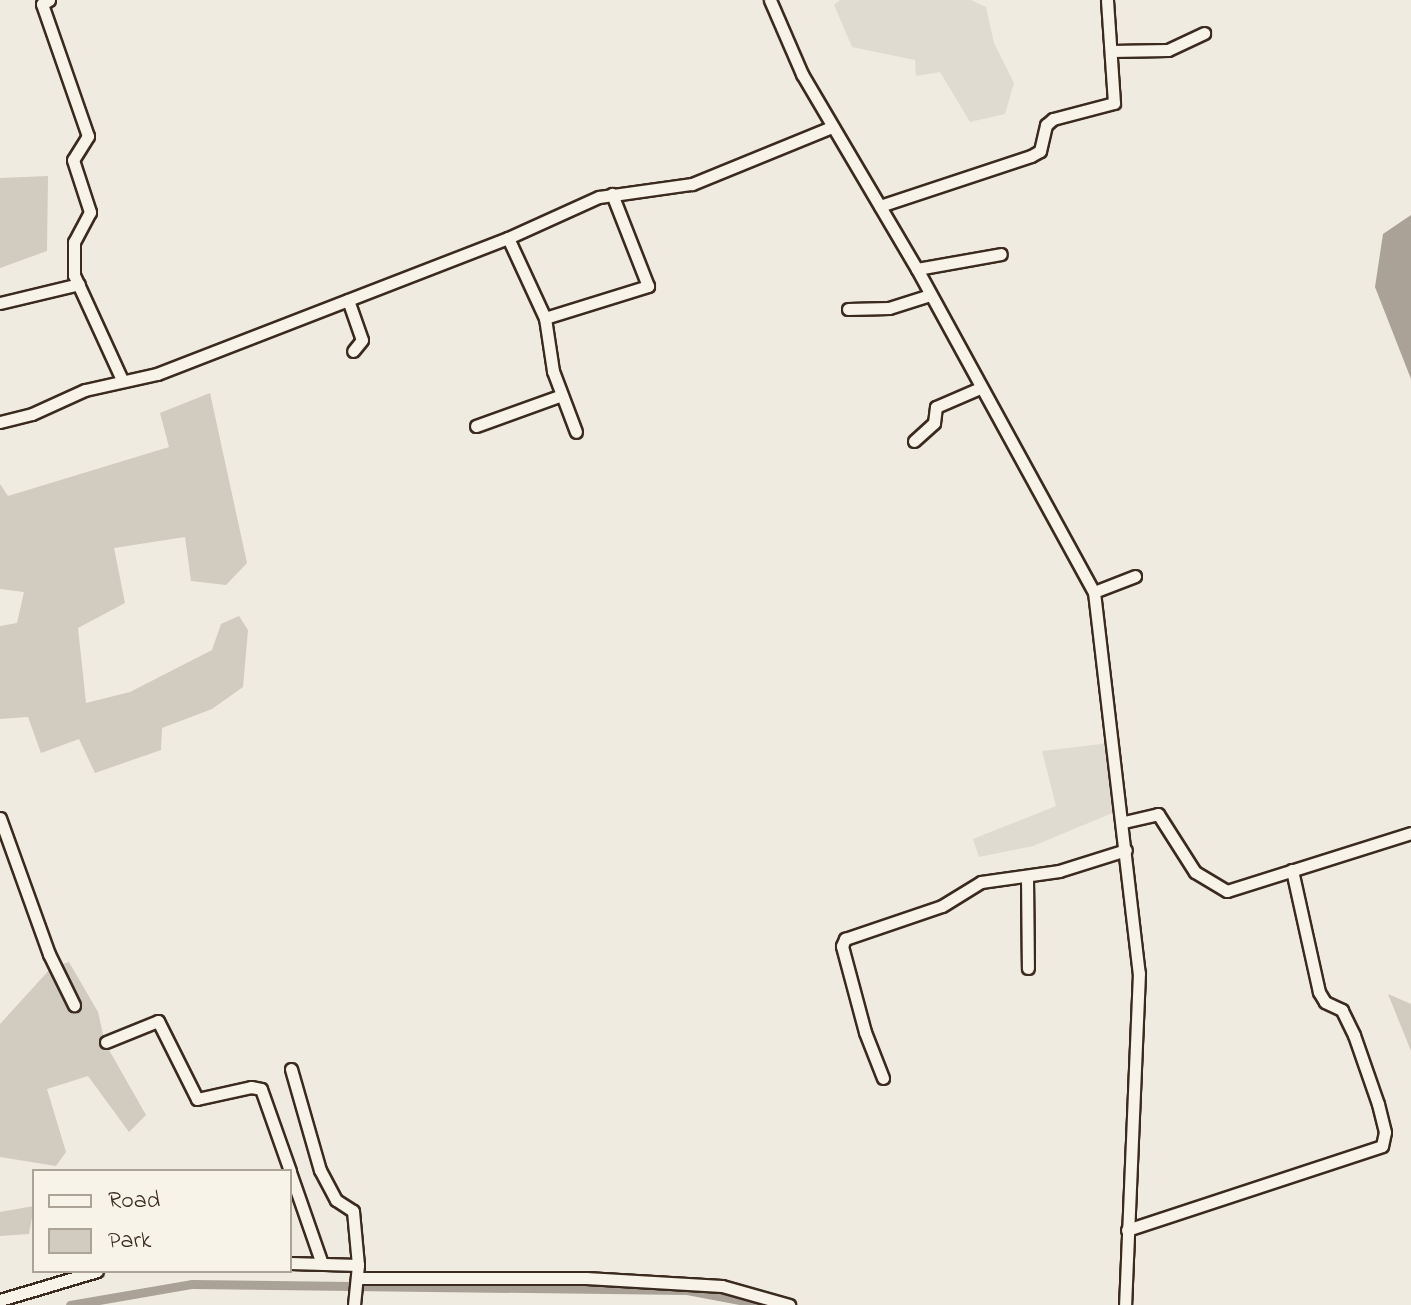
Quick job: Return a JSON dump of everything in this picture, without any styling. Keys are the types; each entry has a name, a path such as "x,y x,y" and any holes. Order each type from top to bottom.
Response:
{"street":[{"path":"770,0 832,127 917,269 1094,592 1124,822 1139,973 1125,1305"},
{"path":"880,206 1031,156 1040,151 1046,125 1053,119 1114,103 1107,0"},
{"path":"44,1 73,80 88,136 73,160 90,212 74,242 74,275 122,380"},
{"path":"1111,51 1168,50 1204,33"},
{"path":"0,422 122,380 157,374 508,238 612,194 692,184 832,127"},
{"path":"545,318 648,286 612,194"},
{"path":"508,238 545,318 562,395 576,432"},
{"path":"917,269 1001,254"},
{"path":"0,303 79,284"},
{"path":"848,309 889,308 930,295"},
{"path":"348,300 362,340 353,351"},
{"path":"914,441 934,423 936,407 980,388"},
{"path":"476,426 562,395"},
{"path":"1094,592 1135,576"},
{"path":"1124,822 1158,814 1195,872 1227,891 1411,833"},
{"path":"0,818 49,954 74,1005"},
{"path":"883,1078 865,1032 842,942 942,906 981,882 1027,878 1126,850"},
{"path":"1127,1230 1382,1146 1385,1132 1378,1104 1354,1035 1342,1010 1320,996 1292,870"},
{"path":"1027,878 1028,968"},
{"path":"106,1042 158,1021 197,1099 251,1087 261,1089 289,1169"},
{"path":"291,1069 320,1170 336,1200 353,1211 357,1276 354,1305"},
{"path":"292,1177 322,1264"},
{"path":"292,1263 322,1264 357,1276 586,1278 707,1285 752,1292 789,1305"},
{"path":"0,1300 90,1273"}],"shaded area":[{"path":"840,0 971,0 986,7 994,43 1014,83 1005,114 970,122 940,72 916,76 915,60 852,47 834,5"},
{"path":"1411,215 1411,379 1375,287 1383,234"},
{"path":"1118,742 1127,807 1033,846 979,857 973,839 1056,806 1042,751"}],"green space":[{"path":"48,176 47,251 0,268 0,178"},
{"path":"210,393 247,563 226,585 191,581 185,537 114,548 125,603 78,628 86,703 130,692 212,650 221,624 239,616 248,630 243,687 212,709 162,728 161,750 95,773 79,739 41,753 28,717 0,719 0,626 17,623 24,592 0,589 0,484 8,496 169,447 160,413"},
{"path":"69,962 98,1012 105,1043 146,1115 129,1132 88,1076 47,1089 66,1152 56,1166 0,1157 0,1024 51,968"},
{"path":"1388,994 1411,1004 1411,1051"},
{"path":"32,1206 29,1234 0,1236 0,1212"}],"waterway":[{"path":"70,1305 192,1284 687,1290 766,1305"}]}
